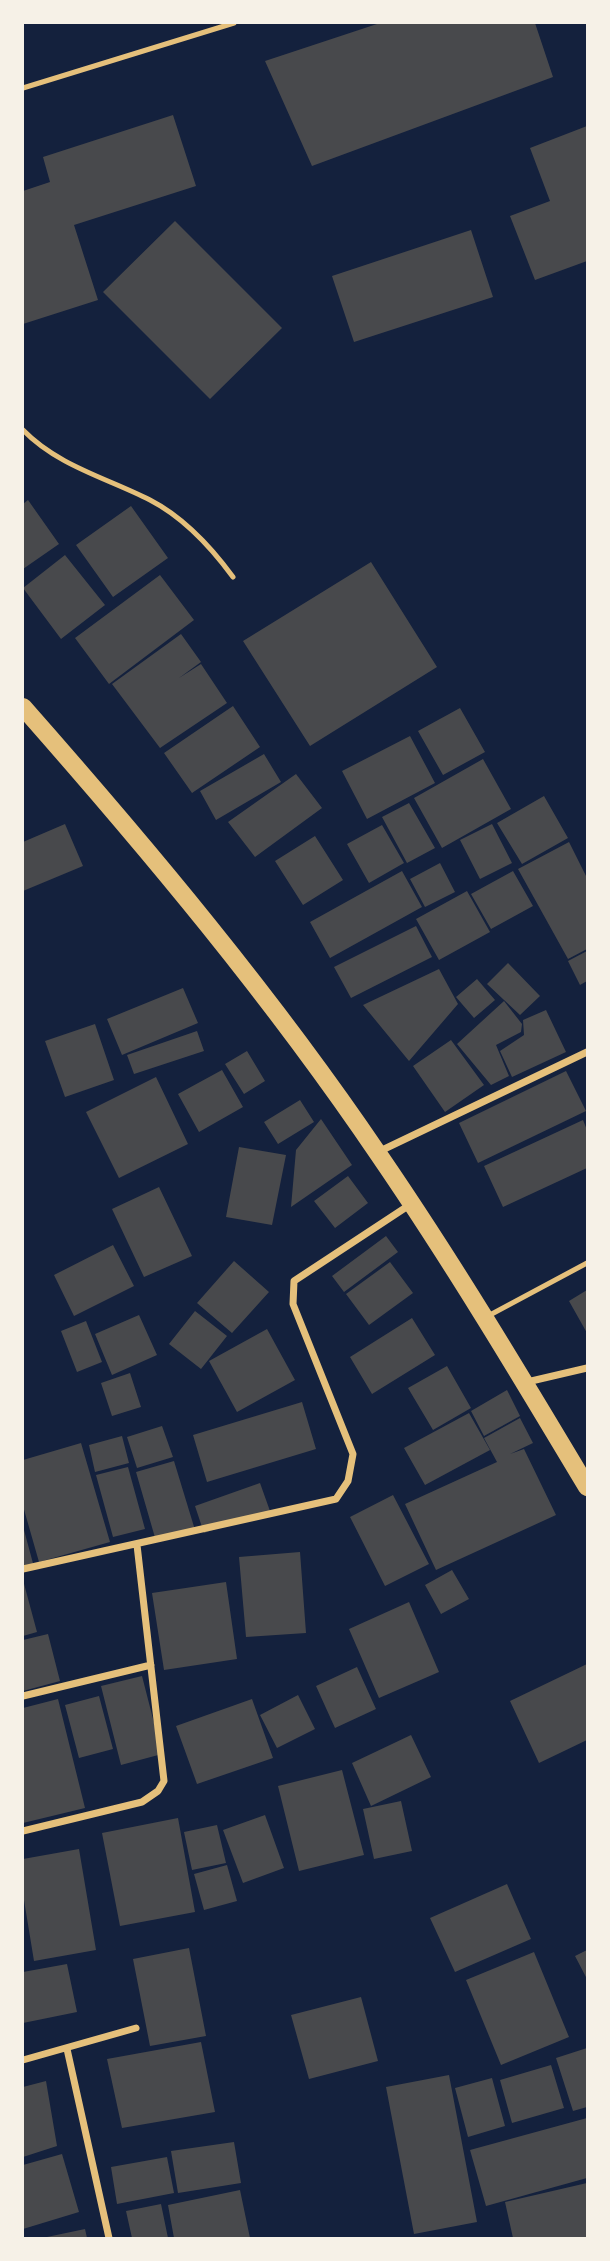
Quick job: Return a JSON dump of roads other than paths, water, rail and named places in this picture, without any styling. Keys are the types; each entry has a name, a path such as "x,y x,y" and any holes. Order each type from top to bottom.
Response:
{"main road":[{"path":"23,707 203,919 378,1153 486,1317 587,1487"}],"street":[{"path":"378,1153 587,1052"},
{"path":"23,1569 336,1499 343,1491 353,1467 351,1444 293,1304 291,1287 294,1281 412,1203"},
{"path":"524,1382 587,1368"},
{"path":"23,1831 142,1802 158,1791 164,1781 137,1545"},
{"path":"23,1696 151,1665"},
{"path":"23,2060 136,2028"},
{"path":"68,2049 109,2238"}],"lane":[{"path":"23,88 234,23"},
{"path":"23,430 65,461 162,508 191,528 233,577"},
{"path":"486,1317 587,1263"}]}
